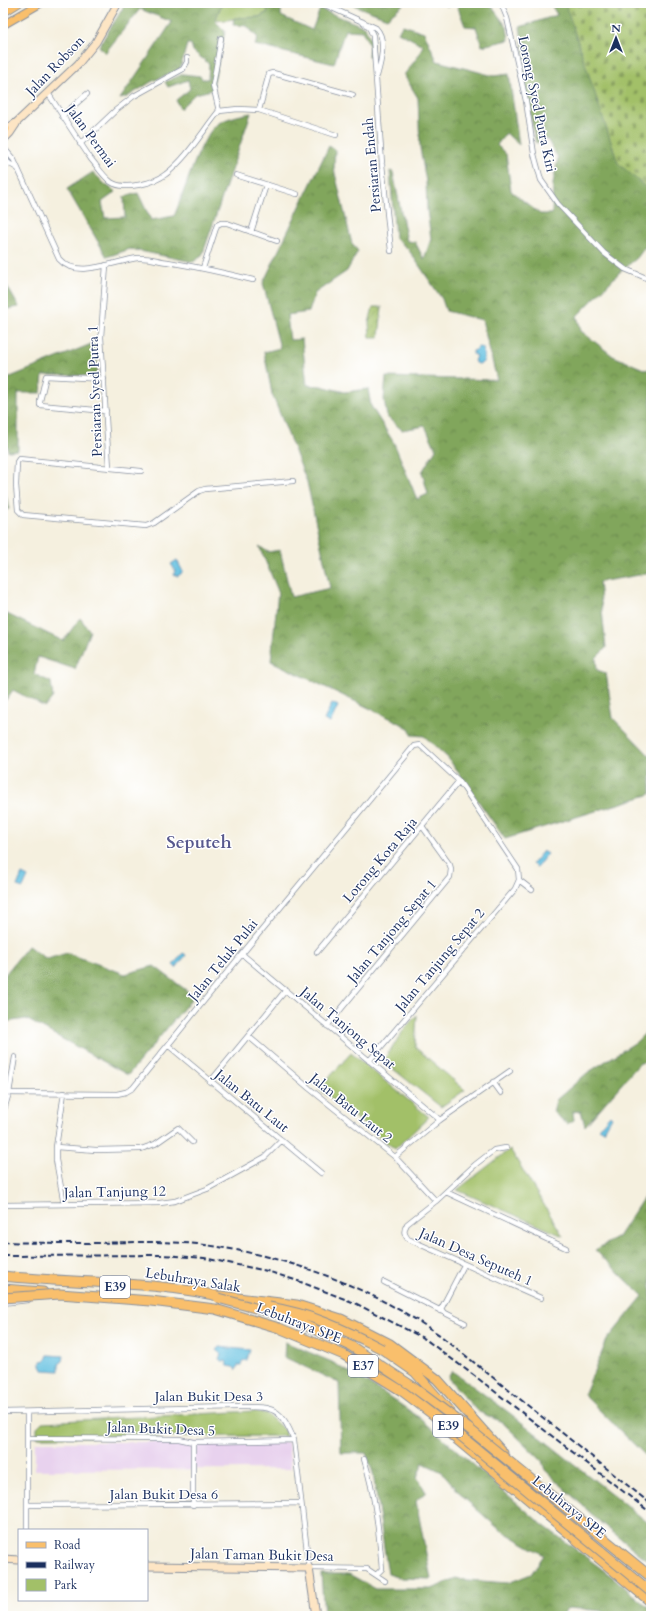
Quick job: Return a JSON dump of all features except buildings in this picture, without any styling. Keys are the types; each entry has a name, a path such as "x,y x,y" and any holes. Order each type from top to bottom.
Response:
{"highway":[{"name":"Lebuhraya Salak","path":"3,1276 142,1285 215,1296 283,1314 342,1341 372,1357 401,1376 651,1576"},
{"name":"Lebuhraya SPE","path":"3,1280 159,1290 215,1296 285,1316 351,1346 409,1384 468,1428 651,1576"},
{"name":"Lebuhraya SPE","path":"3,1289 215,1309 279,1328 344,1355 402,1391 461,1436 651,1592"},
{"name":"Lebuhraya Salak","path":"3,1294 44,1297 136,1299 211,1308 279,1326 315,1340 364,1366 396,1388 651,1602"},
{"path":"3,1298 60,1294"},
{"path":"215,1296 297,1305 341,1319 390,1344 437,1379 512,1464"},
{"path":"215,1296 295,1311 344,1329 382,1349 415,1372 460,1423"}],"main road":[{"path":"3,13 19,3"},
{"path":"3,26 41,3"},
{"path":"3,29 12,20"}],"street":[{"path":"3,5 7,3"},
{"name":"Jalan Robson","path":"4,130 17,122 78,64 96,42 118,3"},
{"name":"Persiaran Endah","path":"321,3 376,28 381,35 381,63 377,78"},
{"name":"Lorong Syed Putra Kiri","path":"501,3 507,18 526,101 534,154 541,180 558,204 604,254 625,269 651,280"},
{"name":"Persiaran Endah","path":"363,22 370,29 373,36 382,164 391,251"},
{"path":"221,38 213,85 219,112 238,109 259,110 336,135"},
{"path":"80,144 116,110 134,96 183,69 187,62 187,58"},
{"path":"259,110 269,74 273,73 352,95"},
{"name":"Jalan Permai","path":"48,93 80,144 99,169 111,182 122,186 142,184 165,175 184,156 219,112"},
{"path":"62,116 87,94"},
{"name":"Jalan Robson","path":"3,140 10,133 17,122"},
{"path":"3,147 14,160 59,259 72,268 78,269 106,265 140,258 203,268 253,280"},
{"path":"3,158 17,168"},
{"path":"236,175 297,194"},
{"path":"251,232 266,185"},
{"path":"203,268 217,225 221,223 227,223 276,241"},
{"name":"Persiaran Syed Putra 1","path":"106,265 101,337 109,468"},
{"path":"104,379 46,376 40,405 106,411"},
{"path":"141,471 19,459 17,462 16,485 18,510 23,515 134,525 150,525 199,491 205,489 293,482"},
{"name":"Jalan Teluk Pulai","path":"3,1093 117,1094 126,1092 133,1088 414,746 423,747 459,781"},
{"path":"459,781 518,869 519,880 532,890"},
{"name":"Lorong Kota Raja","path":"317,952 459,781"},
{"name":"Jalan Tanjong Sepat 1","path":"327,1026 450,877 450,865 422,826"},
{"name":"Jalan Tanjung Sepat 2","path":"368,1061 515,889 519,880"},
{"path":"3,915 3,923"},
{"name":"Jalan Tanjong Sepat","path":"242,954 440,1120"},
{"path":"210,1082 286,990"},
{"name":"Jalan Batu Laut 2","path":"248,1036 310,1089 395,1157 436,1201"},
{"name":"Jalan Batu Laut","path":"169,1046 321,1174"},
{"path":"3,1113 9,1093 15,1057"},
{"path":"395,1157 440,1120 510,1071"},
{"path":"493,1082 501,1093"},
{"path":"64,1094 56,1147 56,1160 64,1204"},
{"path":"56,1147 96,1150 141,1149 155,1144 178,1128 192,1142"},
{"name":"Jalan Tanjung 12","path":"3,1205 160,1203 175,1201 207,1189 265,1157 282,1140"},
{"path":"436,1201 476,1164 494,1150 506,1148"},
{"path":"446,1192 566,1248"},
{"name":"Jalan Desa Seputeh 1","path":"436,1201 407,1224 404,1229 404,1234 408,1240 541,1298"},
{"path":"440,1311 464,1265"},
{"path":"384,1282 465,1323"},
{"path":"3,1303 21,1302 44,1297"},
{"name":"Jalan Bukit Desa 3","path":"3,1412 264,1407 272,1409 289,1428 294,1440 316,1616"},
{"path":"27,1412 27,1529"},
{"name":"Jalan Bukit Desa 5","path":"27,1438 179,1439 193,1442 294,1440"},
{"path":"193,1442 193,1505"},
{"path":"364,1459 370,1477 380,1547 382,1569 376,1575"},
{"name":"Jalan Bukit Desa 6","path":"27,1505 193,1505 301,1503"},
{"path":"3,1559 18,1560"},
{"name":"Jalan Taman Bukit Desa","path":"148,1566 367,1569 385,1581"}],"shaded area":[{"path":"35,1442 288,1442 291,1469 35,1470"}],"green space":[{"path":"126,3 222,3 215,21 225,31 212,90 195,94 180,109 176,100 190,89 188,80 168,87 165,82 183,74 200,76 202,79 208,79 209,64 193,51 191,44 187,44 180,69 151,82 127,97 120,99 172,22 140,9 105,53 99,46"},
{"path":"222,3 265,3 268,12 259,17 215,21"},
{"path":"265,3 281,3 281,16 312,30 320,9 365,27 372,42 372,56 368,56 369,44 362,31 345,30 334,64 255,45 258,38 247,26 233,25 234,18 259,17 268,12"},
{"path":"348,3 405,3 387,18"},
{"path":"445,3 489,3 507,27 509,40 482,46 476,27 465,26 457,5 446,6"},
{"path":"550,3 578,3 651,151 651,239 637,258 621,271 577,316 581,331 613,356 646,370 651,368 651,573 599,582 606,648 596,658 597,670 606,673 613,718 649,755 651,755 651,794 505,839 448,758 424,736 411,735 410,729 398,722 271,661 278,591 259,546 268,552 280,550 291,597 330,588 307,482 272,394 264,352 280,348 263,283 329,146 335,150 334,169 352,244 358,251 347,271 315,293 309,312 287,315 290,340 302,339 307,385 321,386 345,392 368,389 371,406 394,443 417,499 428,494 422,472 436,449 425,426 402,430 387,417 384,399 386,377 497,380 482,320 446,311 442,299 408,249 395,238 390,171 393,172 407,241 415,242 424,259 431,239 427,210 426,182 420,148 418,98 404,75 419,55 423,45 398,32 403,25 424,32 437,61 494,76 509,74 519,145 506,133 497,145 506,154 511,191 540,214 552,214 553,183 558,158 547,139 536,143 521,72 527,71 520,27 557,15"},
{"path":"565,3 651,3 651,192 618,163"},
{"path":"251,113 202,256 193,262 130,249 107,257 67,189 93,172 106,185 116,192 102,202 105,218 125,217 124,197 138,193 151,220 174,216 202,145 208,135 217,124 236,116"},
{"path":"3,282 7,286 19,307 3,310"},
{"path":"373,307 382,307 379,338 370,338 369,323"},
{"path":"96,342 98,384 91,376 43,375 41,393 18,393 18,450 8,451 3,431 3,380"},
{"path":"3,495 6,495 9,509 3,511"},
{"path":"3,612 63,641 80,618 90,631 75,669 38,657 34,674 51,682 53,697 45,707 13,690 3,704"},
{"path":"28,946 47,959 67,953 125,974 154,966 194,996 128,1075 26,1019 6,1022 3,1018 3,977"},
{"path":"417,1015 415,1047 465,1090 441,1107 383,1061 405,1028"},
{"path":"651,1027 651,1062 640,1063 585,1126 581,1111 573,1112 574,1120 567,1124 553,1112 556,1100 587,1073 636,1042"},
{"path":"351,1053 429,1117 395,1149 319,1089"},
{"path":"510,1149 563,1236 457,1190"},
{"path":"651,1186 651,1461 584,1395 607,1340 643,1296 595,1250 618,1237"},
{"path":"285,1342 332,1362 384,1393 420,1418 539,1522 614,1578 651,1609 651,1616 611,1616 602,1611 569,1608 560,1616 324,1616 321,1574 349,1574 376,1589 432,1589 454,1579 508,1583 531,1574 544,1555 499,1529 465,1499 442,1472 423,1463 417,1477 426,1492 416,1501 431,1579 401,1578 388,1574 373,1473 366,1453 341,1453 339,1383 284,1357"},
{"path":"452,1371 511,1414 651,1525 651,1563 600,1522 545,1470 542,1461 502,1422 477,1411 448,1378"},
{"path":"254,1411 267,1414 284,1430 286,1436 37,1437 37,1427 42,1422"}],"water":[{"path":"479,347 483,348 484,361 478,364 474,361 476,356 473,354 473,351"},
{"path":"177,560 183,572 178,576 174,575 175,570 171,564"},
{"path":"332,703 338,706 330,723 324,720"},
{"path":"543,851 547,854 537,867 532,864"},
{"path":"22,874 28,877 23,888 17,886"},
{"path":"183,953 186,955 176,968 173,965"},
{"path":"610,1115 612,1117 604,1131 599,1128"},
{"path":"219,1347 250,1350 247,1360 242,1361 241,1365 238,1365 236,1370 233,1367 228,1366 226,1361 219,1359 221,1354 216,1350"},
{"path":"48,1355 64,1356 63,1361 59,1364 59,1371 43,1370 41,1361 46,1360"}],"railway":[{"path":"3,1242 160,1242 197,1244 262,1256 293,1264 325,1275 385,1302 441,1336 651,1504"},
{"path":"3,1256 163,1255 204,1258 267,1271 355,1303 425,1339 651,1513"}],"district":[{"name":"Seputeh","path":"199,842"}]}
